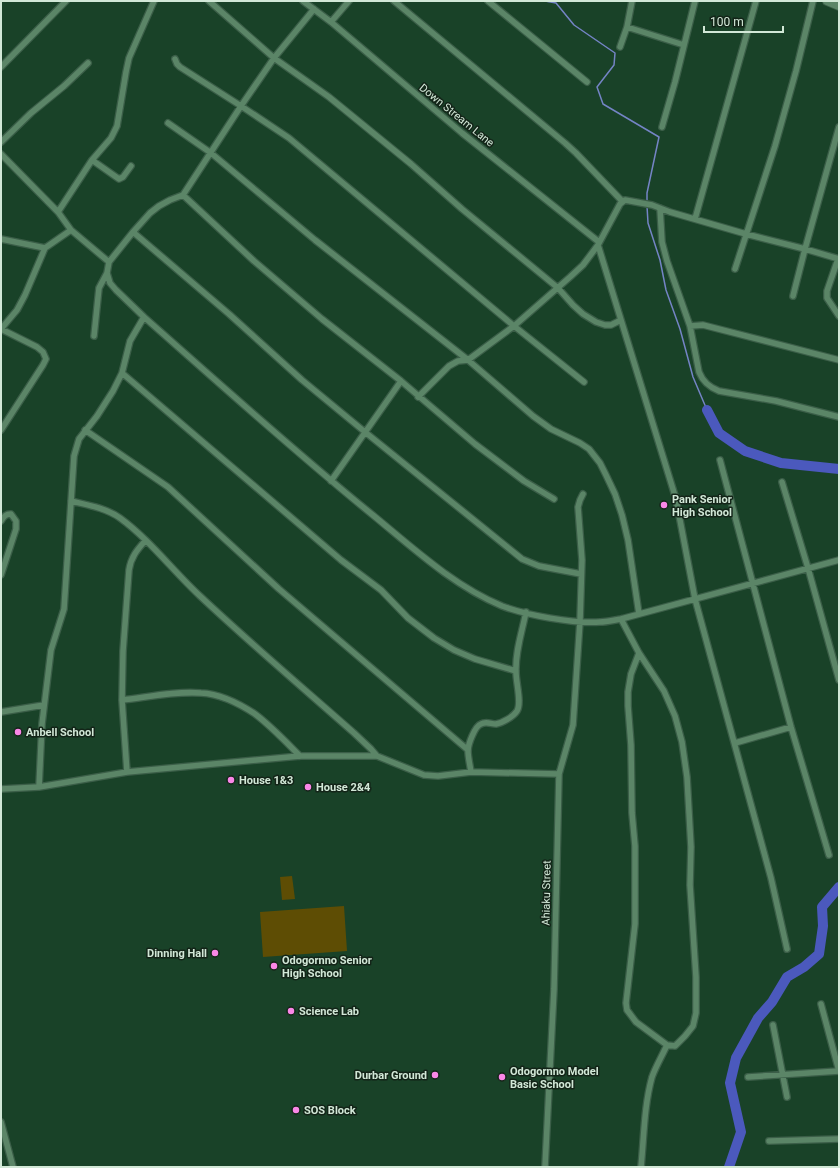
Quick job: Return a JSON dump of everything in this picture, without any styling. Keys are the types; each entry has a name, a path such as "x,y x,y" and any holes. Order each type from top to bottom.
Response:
{"main road":[{"path":"827,1 839,6"}],"street":[{"path":"1,67 66,1"},
{"path":"58,212 92,160 111,138 117,126 129,58 154,1"},
{"path":"209,1 274,58 329,97 372,132 558,288 583,314 596,322 605,325 612,325 621,320"},
{"name":"Down Stream Lane","path":"303,1 331,22 462,133 599,244"},
{"path":"331,22 349,1"},
{"path":"394,1 570,148 622,201"},
{"path":"488,1 587,82"},
{"path":"620,47 627,27 632,1"},
{"path":"662,127 695,1"},
{"path":"695,219 756,1"},
{"path":"735,269 775,146 796,71 813,1"},
{"path":"94,336 99,288 107,273 109,262 133,232 150,214 159,206 183,195 274,58 314,9"},
{"path":"627,27 684,45"},
{"path":"175,59 180,67 289,138 514,326 584,382"},
{"path":"1,142 31,113 64,86 88,63"},
{"path":"168,123 211,153 315,240 468,360 533,416 551,429 589,449 600,463 615,494 622,515 628,540 639,614"},
{"path":"793,296 839,127"},
{"path":"1,154 58,212 71,230 109,262"},
{"path":"92,160 119,178 123,177 131,166"},
{"path":"183,195 259,266 322,319 475,444 524,481 554,499"},
{"path":"622,201 625,200 652,205 746,234 838,259 827,291 827,298 839,316"},
{"path":"418,397 449,366 458,361 468,360 514,326 583,265 599,244 622,201"},
{"path":"660,208 662,242 667,261 690,326 699,372 705,383 719,391 776,401 839,417"},
{"path":"1,430 44,366 46,359 43,352 37,347 1,329 17,310 25,295 44,248 71,230"},
{"path":"133,232 229,314 302,380 522,559 539,566 581,574"},
{"path":"1,239 44,248"},
{"path":"599,244 676,499 695,599 772,878 787,949"},
{"path":"107,273 110,283 144,317 331,481 416,551 450,576 476,593 503,606 550,617 600,622 621,619 839,560"},
{"path":"39,787 42,724 51,650 64,609 74,456 79,439 106,402 122,373 130,341 144,317"},
{"path":"690,326 703,325 839,360"},
{"path":"122,373 341,560 381,590 408,618 434,638 454,650 475,659 516,671"},
{"path":"331,481 401,382"},
{"path":"85,430 168,487 279,589 468,750"},
{"path":"720,460 790,727 829,855"},
{"path":"782,482 839,680"},
{"name":"Ahiaku Street","path":"545,1167 554,989 559,774 573,725 580,621 582,543 578,507 583,494"},
{"path":"71,501 95,507 119,518 145,541 235,629 354,733 377,756"},
{"path":"1,521 7,514 11,514 16,521 16,529 1,575"},
{"path":"127,772 122,700 123,651 129,570 134,553 145,541"},
{"path":"471,772 468,750 472,736 478,726 485,722 495,724 499,723 513,716 519,705 516,671 518,646 526,612"},
{"path":"621,619 639,653 652,670 664,691 675,716 682,742 687,776 691,847 690,885 696,977 696,1013 693,1026 675,1046 667,1046 636,1022 627,1010 626,1003 635,924 635,846 632,813 631,745 628,692 631,674 639,653"},
{"path":"122,700 188,693 203,693 225,698 255,714 300,756"},
{"path":"1,712 44,705"},
{"path":"734,743 790,727"},
{"path":"1,789 39,787 127,772 300,756 377,756 424,775 438,776 471,772 559,774"},
{"path":"748,1077 839,1071 821,1004"},
{"path":"773,1025 787,1097"},
{"path":"641,1167 649,1090 655,1069 667,1046"},
{"path":"1,1122 13,1167"},
{"path":"769,1141 839,1139"}],"shaded area":[{"path":"292,876 295,899 282,900 280,877"},
{"path":"344,906 347,951 263,957 260,912"}],"waterway":[{"path":"545,1 556,3 574,25 615,53 614,65 597,87 603,104 659,137 647,193 647,202"},
{"path":"647,206 648,223 660,260 666,290 680,329 693,377 707,410"},
{"path":"707,410 719,433 745,451 781,463 839,469"},
{"path":"729,1167 741,1132 730,1083 736,1058 758,1018 772,1002 787,977 804,967 819,954 823,926 822,907 839,887"}],"place":[{"name":"Pank Senior High School","path":"664,505"},
{"name":"Anbell School","path":"18,732"},
{"name":"House 1&3","path":"231,780"},
{"name":"House 2&4","path":"308,787"},
{"name":"Dinning Hall","path":"215,953"},
{"name":"Odogornno Senior High School","path":"274,966"},
{"name":"Science Lab","path":"291,1011"},
{"name":"Durbar Ground","path":"435,1075"},
{"name":"Odogornno Model Basic School","path":"502,1077"},
{"name":"SOS Block","path":"296,1110"}]}
